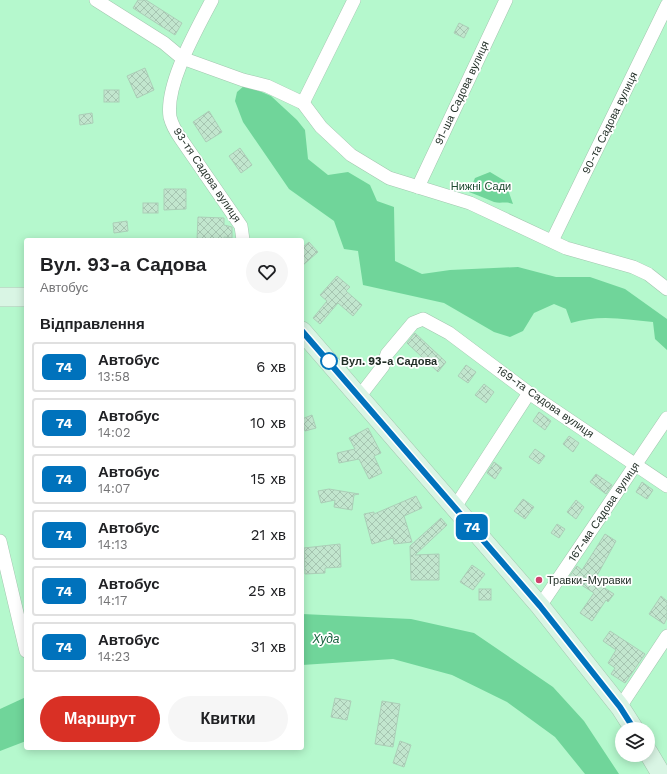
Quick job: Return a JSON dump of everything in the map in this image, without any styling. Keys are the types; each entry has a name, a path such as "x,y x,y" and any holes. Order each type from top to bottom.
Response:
{"street":[{"path":"96,0 164,43 182,58 243,80 267,86 304,103 321,128 350,155 389,178 470,203 566,248 633,267 648,274 667,289"},
{"name":"93-тя Садова вулиця","path":"212,0 182,58 170,105 170,117 174,129 241,226 243,238"},
{"path":"304,103 354,0"},
{"name":"91-ша Садова вулиця","path":"418,187 506,0"},
{"name":"90-та Садова вулиця","path":"552,241 667,5"},
{"path":"0,297 24,297"},
{"name":"169-та Садова вулиця","path":"359,397 383,366 387,354 413,323 423,319 449,333 529,393 667,486"},
{"path":"304,333 540,606 620,707 630,722"},
{"path":"455,507 529,393"},
{"name":"167-ма Садова вулиця","path":"540,606 667,418"},
{"path":"0,541 24,643"},
{"path":"620,707 667,636"},
{"path":"654,762 661,774"}],"green space":[{"name":"Нижні Сади","path":"0,0 667,0 667,774 0,774"}],"water":[{"path":"245,85 271,96 297,120 305,130 308,159 328,175 348,172 370,185 377,201 394,207 395,261 422,274 450,270 518,267 556,277 590,277 625,289 667,319 667,350 655,339 653,322 602,318 581,320 571,323 566,309 554,304 534,313 523,331 510,337 494,332 444,303 363,285 358,251 344,249 334,221 289,189 243,122 235,101 237,92"},
{"path":"490,172 505,181 513,204 494,202 469,192 475,178"},
{"name":"Худа","path":"304,614 411,619 474,633 553,687 584,721 619,774 585,774 555,737 507,702 452,675 393,659 304,665"},
{"path":"24,698 24,742 0,751 0,709"}],"building":[{"path":"138,0 146,0 182,23 175,35 133,8"},
{"path":"459,23 469,28 464,38 454,33"},
{"path":"145,68 154,90 137,98 127,76"},
{"path":"104,90 119,90 119,102 104,102"},
{"path":"209,111 222,132 206,142 193,122"},
{"path":"92,113 93,123 80,125 79,115"},
{"path":"240,148 252,165 241,173 229,156"},
{"path":"164,189 186,189 186,209 164,210"},
{"path":"143,203 158,203 158,213 143,213"},
{"path":"198,217 224,218 224,225 232,227 232,238 197,238"},
{"path":"127,221 128,231 114,233 113,223"},
{"path":"309,242 318,252 304,264 304,246"},
{"path":"337,276 350,287 346,291 362,305 353,316 338,303 320,324 313,318 327,301 320,295"},
{"path":"415,333 446,362 438,372 407,343"},
{"path":"466,365 476,372 468,383 458,376"},
{"path":"484,384 494,392 486,403 475,395"},
{"path":"539,412 551,421 545,430 533,421"},
{"path":"312,415 316,428 305,431 304,418"},
{"path":"368,428 381,453 374,456 382,473 369,479 359,459 339,463 337,453 355,449 349,438"},
{"path":"569,436 579,443 573,452 563,444"},
{"path":"535,449 545,456 539,464 529,457"},
{"path":"494,462 502,468 495,479 487,473"},
{"path":"596,474 612,485 606,494 590,482"},
{"path":"642,482 653,490 647,499 636,492"},
{"path":"329,489 359,494 354,495 352,510 334,507 335,500 321,503 318,491"},
{"path":"416,496 422,508 404,516 412,542 394,544 393,538 372,544 364,514 374,512 374,514"},
{"path":"523,499 534,507 525,519 514,511"},
{"path":"576,500 584,507 576,519 567,512"},
{"path":"441,518 447,525 415,555 439,554 439,580 411,580 410,546"},
{"path":"557,524 565,529 559,538 551,533"},
{"path":"605,534 616,541 594,581 614,594 608,602 606,600 592,621 580,613 594,593 569,577 577,566 582,570"},
{"path":"340,544 341,567 325,568 325,573 305,574 304,548"},
{"path":"472,565 485,574 473,590 460,582"},
{"path":"479,589 491,589 491,600 479,600"},
{"path":"661,596 667,601 667,618 664,624 649,614"},
{"path":"610,631 645,654 625,683 611,674 615,668 608,663 616,650 603,641"},
{"path":"335,698 351,701 347,720 331,717"},
{"path":"382,701 400,704 393,747 375,744"},
{"path":"400,741 411,745 404,767 393,763"}],"bus line":[{"name":"74","path":"304,333 540,606 620,707 630,722"}],"place":[{"name":"Вул. 93-а Садова","path":"329,361"},
{"name":"Травки-Муравки","path":"539,580"}]}
